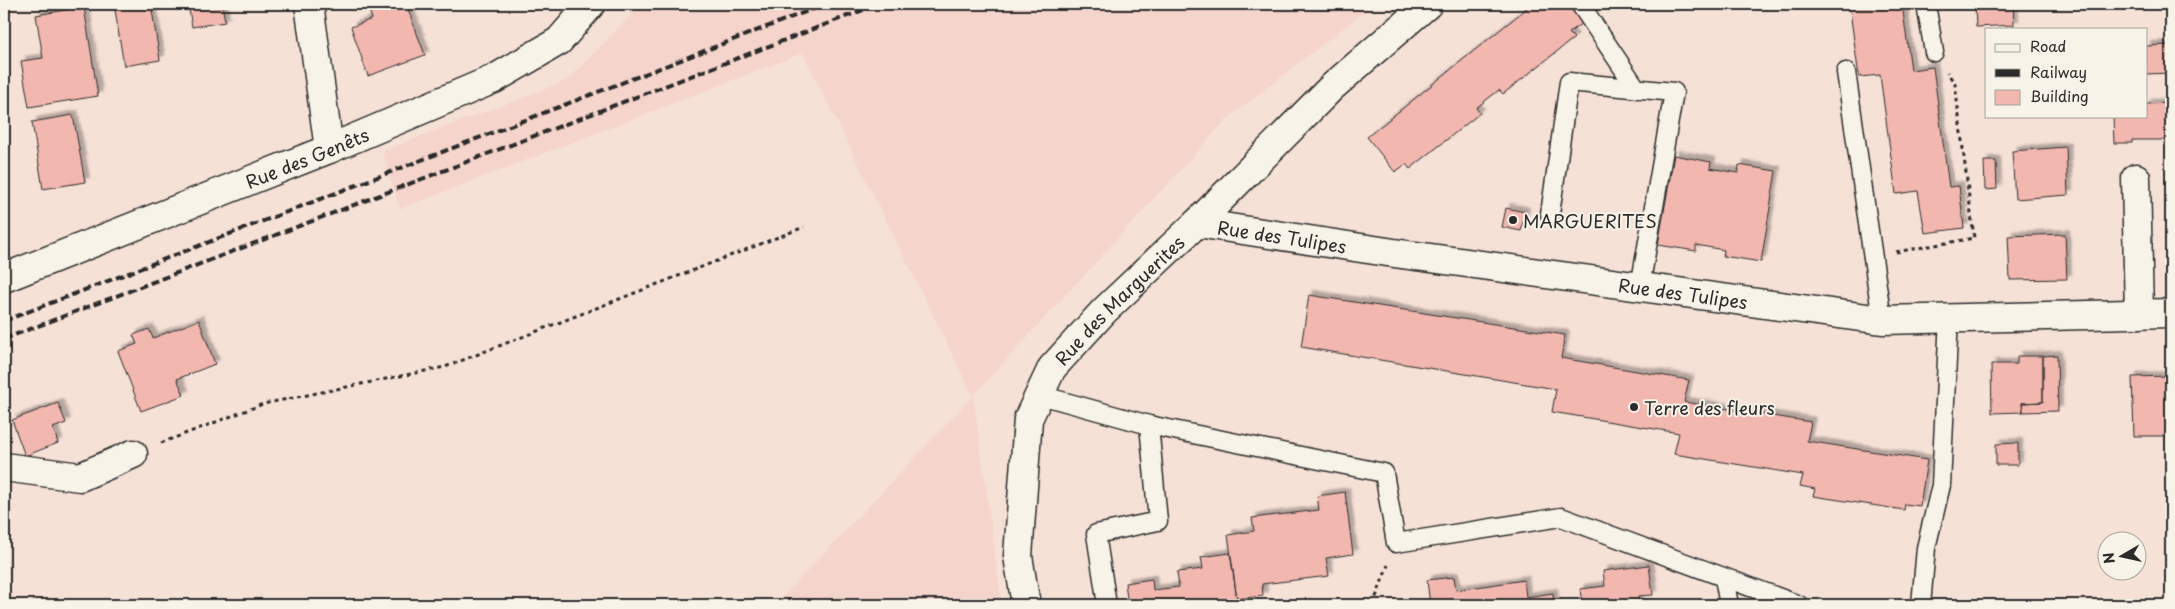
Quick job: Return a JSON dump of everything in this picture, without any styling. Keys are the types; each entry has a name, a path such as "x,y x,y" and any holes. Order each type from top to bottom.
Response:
{"street":[{"path":"309,4 329,149"},
{"name":"Rue des Genêts","path":"4,278 329,149 494,78 559,41 591,4"},
{"name":"Rue des Marguerites","path":"1026,605 1018,556 1028,419 1052,368 1091,325 1198,223 1332,87 1428,4"},
{"path":"2136,178 2139,314"},
{"name":"Rue des Tulipes","path":"1198,223 1882,320 2171,313"},
{"path":"4,467 80,477 133,454"}],"lane":[{"path":"1580,4 1637,88"},
{"path":"1926,4 1934,52"},
{"path":"1846,72 1882,320"},
{"path":"1550,214 1569,82 1674,92 1640,287"},
{"path":"1921,605 1926,548 1942,485 1949,317"},
{"path":"1040,395 1149,426 1384,474 1396,543 1561,517 1799,605"},
{"path":"1106,605 1096,534 1158,521 1149,426"},
{"path":"1724,578 1729,605"}],"path":[{"path":"1873,256 1974,238 1955,84 1934,52"},
{"path":"133,454 263,404 445,367 804,227"},
{"path":"1373,605 1396,543"}],"shaded area":[{"path":"636,4 1374,4 1228,118 973,396 803,53 400,209 382,151 566,81 632,14"},
{"path":"973,396 1002,605 775,605"}],"building":[{"path":"114,4 151,4 160,60 124,66"},
{"path":"188,4 222,4 225,22 192,27"},
{"path":"367,4 406,4 425,55 368,76 351,27 372,19"},
{"path":"1532,4 1567,4 1582,23 1569,33 1574,38 1503,94 1499,90 1476,108 1480,113 1410,169 1406,164 1395,172 1367,137"},
{"path":"1849,4 1902,4 1911,70 1933,67 1949,187 1959,186 1964,228 1925,233 1918,191 1896,194 1880,75 1859,77"},
{"path":"1975,4 2013,4 2014,25 1976,27"},
{"path":"84,7 98,96 29,107 21,61 43,58 36,15"},
{"path":"2171,45 2171,73 2148,74 2148,46"},
{"path":"2171,103 2171,140 2132,140 2132,143 2114,143 2113,118 2148,118 2148,104"},
{"path":"73,115 85,182 43,189 32,122"},
{"path":"2066,147 2068,195 2015,199 2012,151"},
{"path":"1674,155 1711,162 1710,168 1738,173 1739,165 1776,171 1761,262 1723,256 1724,250 1696,245 1696,251 1658,245"},
{"path":"1984,161 1996,161 1997,189 1985,190"},
{"name":"MARGUERITES","path":"1506,208 1525,212 1521,231 1502,227"},
{"path":"2065,234 2067,279 2010,280 2008,236"},
{"name":"Terre des fleurs","path":"1309,295 1565,335 1561,358 1689,380 1684,402 1811,422 1807,441 1927,460 1920,506 1905,504 1904,510 1813,496 1815,489 1800,486 1803,475 1674,454 1679,433 1552,412 1556,389 1301,347"},
{"path":"199,320 215,364 177,379 184,395 141,411 118,351 137,344 133,335 149,329 153,338"},
{"path":"2057,355 2058,411 2023,412 2022,403 2043,402 2043,356"},
{"path":"2017,356 2043,356 2043,402 2022,403 2023,412 1992,413 1991,364 2017,364"},
{"path":"2171,376 2171,436 2134,436 2132,377"},
{"path":"58,403 66,423 53,428 58,443 25,456 12,420"},
{"path":"2018,443 2018,465 1996,465 1996,444"},
{"path":"1345,492 1353,554 1326,558 1329,576 1262,584 1263,596 1237,599 1228,535 1254,531 1252,518 1319,510 1317,496"},
{"path":"1230,553 1237,599 1221,601 1222,605 1128,605 1125,583 1152,579 1153,590 1179,587 1177,572 1203,569 1201,557"},
{"path":"1649,565 1653,595 1638,596 1639,605 1575,605 1582,604 1580,589 1605,586 1603,571"},
{"path":"1454,577 1456,590 1524,580 1526,597 1553,593 1554,605 1430,605 1427,580"}],"railway":[{"path":"4,321 826,4"},
{"path":"4,339 879,4"}],"place":[{"name":"MARGUERITES","path":"1513,220"},
{"name":"Terre des fleurs","path":"1634,407"}]}
